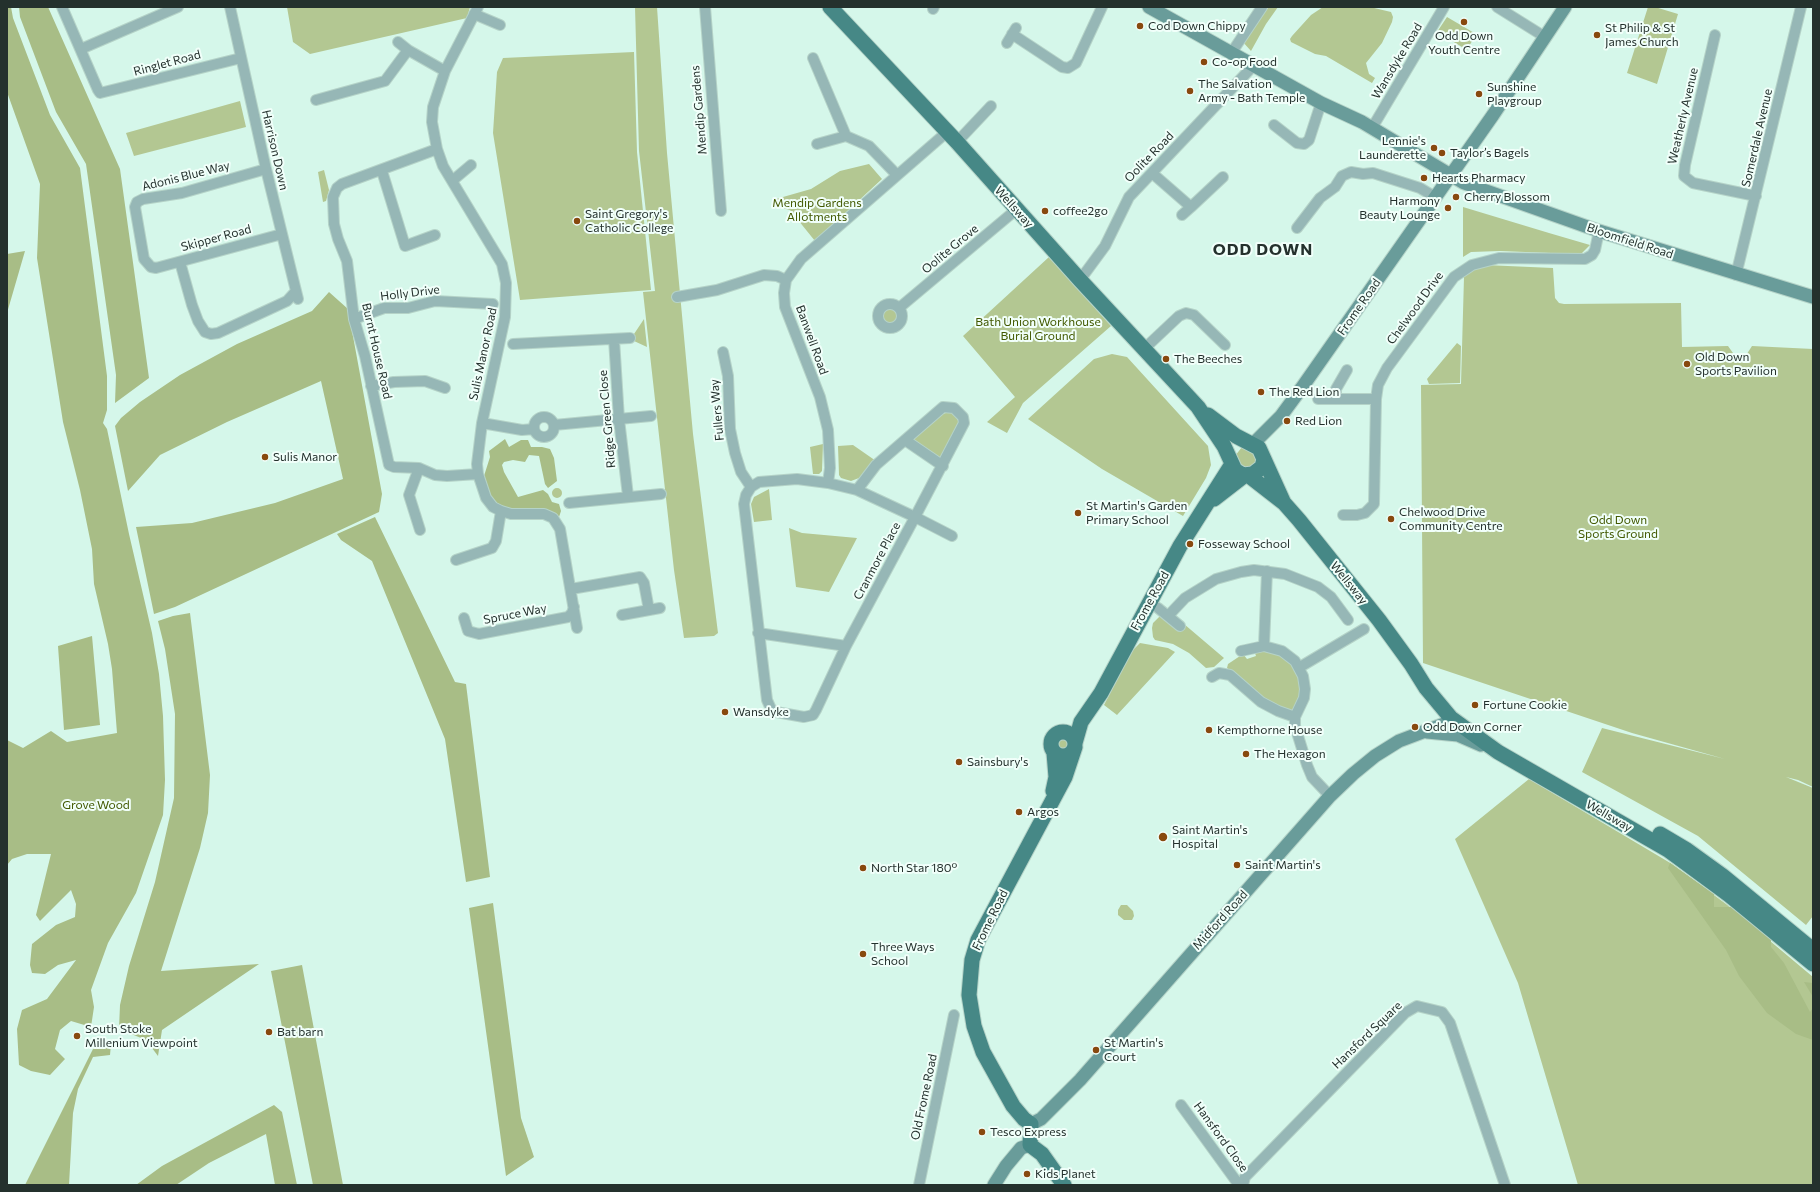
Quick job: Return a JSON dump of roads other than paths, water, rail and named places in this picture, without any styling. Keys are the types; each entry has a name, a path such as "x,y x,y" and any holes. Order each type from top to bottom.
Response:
{"main road":[{"name":"Wellsway","path":"830,7 952,137 1080,280 1145,348 1198,407 1235,470 1246,475 1284,503"},
{"name":"Wellsway","path":"1198,407 1257,450 1284,503 1379,620 1411,664 1455,714 1498,752 1663,847 1738,895 1813,950"},
{"path":"1231,462 1234,449 1242,444 1257,450 1262,467 1257,472 1246,475"},
{"name":"Frome Road","path":"1031,1124 1024,1119 1013,1106 983,1052 974,1026 970,1008 969,979 972,960 978,940 1049,804 1065,777 1079,726 1098,699 1180,546 1231,462"},
{"name":"Frome Road","path":"1206,505 1246,475"},
{"name":"Frome Road","path":"1049,804 1056,777 1054,753 1050,746 1052,738 1062,732 1098,699"},
{"name":"Wellsway","path":"1455,714 1514,750 1687,850 1813,964"},
{"path":"1054,753 1060,756 1067,756 1075,745 1072,736 1062,732"},
{"path":"1031,1124 1030,1145 1042,1154 1064,1185"}],"street":[{"path":"62,7 81,49 178,7"},
{"name":"Harrison Down","path":"180,262 198,321 206,332 211,334 218,333 297,295 266,169 230,7"},
{"name":"Mendip Gardens","path":"705,7 721,211"},
{"path":"1012,35 1062,67 1068,68 1076,63 1102,7"},
{"name":"Bloomfield Road","path":"1149,7 1321,103 1372,128 1450,176 1488,192 1599,231 1736,275 1813,297"},
{"path":"1232,52 1262,7"},
{"name":"Wansdyke Road","path":"1372,128 1444,7"},
{"path":"1497,7 1545,37"},
{"name":"Frome Road","path":"1257,450 1450,176 1565,7"},
{"name":"Somerdale Avenue","path":"1736,275 1801,7"},
{"path":"476,11 500,26"},
{"name":"Sulis Manor Road","path":"476,11 445,71 433,107 432,122 436,149 443,166 502,264 506,283 505,317 482,423 477,464 478,474 486,498 493,507 501,512"},
{"name":"Weatherly Avenue","path":"1715,34 1685,165 1684,176 1693,183 1756,196"},
{"path":"398,42 408,50 445,71"},
{"name":"Ringlet Road","path":"81,49 100,93 241,58"},
{"path":"316,100 385,81 408,50"},
{"path":"813,58 846,136"},
{"name":"Oolite Road","path":"1080,280 1105,246 1129,197 1254,65"},
{"path":"1274,125 1297,143 1304,144 1309,140 1321,103"},
{"path":"678,297 718,290 764,275 777,276 786,280 801,259 897,175 952,137 991,106"},
{"path":"817,144 846,136 869,146 897,175"},
{"name":"Burnt House Road","path":"436,149 382,171 342,184 337,188 333,197 334,224 349,271 354,318 365,356 384,439 388,465 394,467 419,468 435,475 447,476 478,474"},
{"path":"452,181 472,165"},
{"name":"Adonis Blue Way","path":"156,268 151,267 144,259 136,207 137,202 143,199 182,193 266,169"},
{"path":"382,171 405,246 435,235"},
{"path":"1297,228 1320,198 1335,187 1342,176 1351,172 1363,174 1373,173 1420,188 1435,197"},
{"path":"1152,173 1191,207"},
{"path":"1182,215 1224,177"},
{"name":"Oolite Grove","path":"899,308 1017,209"},
{"name":"Chelwood Drive","path":"1343,515 1357,515 1365,513 1374,504 1376,398 1381,376 1445,288 1459,273 1477,263 1499,258 1585,259 1592,255 1599,231"},
{"name":"Skipper Road","path":"156,268 282,234"},
{"name":"Banwell Road","path":"786,280 784,293 785,307 820,397 828,430 830,468 828,483"},
{"name":"Holly Drive","path":"354,318 384,308 408,308 435,301 493,304"},
{"path":"1145,348 1179,316 1186,313 1194,315 1225,345"},
{"path":"513,344 630,338"},
{"name":"Ridge Green Close","path":"614,339 619,419 628,496"},
{"name":"Fullers Way","path":"723,352 728,376 730,430 741,472 751,487"},
{"path":"1336,398 1336,389 1347,370"},
{"path":"371,386 394,382 425,381 445,388"},
{"path":"1318,399 1376,398"},
{"path":"857,490 876,465 943,407 954,408 963,416 964,423 915,517 952,536"},
{"path":"554,426 651,416"},
{"path":"542,417 551,420 554,426 553,432 545,437 540,436 534,429 536,420 542,417"},
{"path":"482,423 522,430 534,429"},
{"path":"904,440 942,466"},
{"path":"419,468 409,495 420,530"},
{"name":"Cranmore Place","path":"797,479 828,483 857,490 915,517 846,646 813,715 804,717 776,712 769,705 758,633 744,504 746,495 751,487 759,482 797,479"},
{"path":"570,503 628,496 661,494"},
{"path":"456,560 492,548 496,541 501,512 511,514 544,514 554,518 560,529 577,628"},
{"path":"1168,616 1186,598 1216,579 1241,572 1267,571 1285,574 1318,587 1331,597 1348,620"},
{"path":"1264,646 1267,571"},
{"path":"571,589 640,577 644,583 649,610"},
{"name":"Spruce Way","path":"464,618 468,631 479,634 568,617 572,613 574,607"},
{"path":"622,615 660,608"},
{"path":"1158,608 1180,626"},
{"path":"1300,667 1364,629"},
{"path":"758,633 846,646"},
{"path":"1241,651 1264,646 1282,651 1289,655 1300,667 1305,689 1304,698 1296,717 1295,726 1307,766 1312,777 1330,796"},
{"path":"1212,676 1219,673 1230,675 1262,702 1278,711 1296,717"},
{"name":"Midford Road","path":"1031,1124 1041,1119 1080,1080 1330,796 1375,756 1399,741 1444,724 1455,714"},
{"path":"1421,732 1458,735 1498,752"},
{"name":"Hansford Square","path":"1243,1185 1249,1173 1405,1013 1417,1006 1442,1012 1450,1023 1505,1185"},
{"name":"Old Frome Road","path":"919,1185 954,1015"},
{"name":"Hansford Close","path":"1181,1105 1239,1185"},
{"path":"994,1185 1006,1166 1021,1148 1030,1145"}],"place":[{"name":"Odd Down Youth Centre","path":"1464,22"},
{"name":"Cod Down Chippy","path":"1140,26"},
{"name":"St Philip & St James Church","path":"1597,35"},
{"name":"Co-op Food","path":"1204,62"},
{"name":"The Salvation Army - Bath Temple","path":"1190,91"},
{"name":"Sunshine Playgroup","path":"1479,94"},
{"name":"Lennie's Launderette","path":"1434,148"},
{"name":"Taylor’s Bagels","path":"1442,153"},
{"name":"Hearts Pharmacy","path":"1424,178"},
{"name":"Cherry Blossom","path":"1456,197"},
{"name":"Harmony Beauty Lounge","path":"1448,208"},
{"name":"coffee2go","path":"1045,211"},
{"name":"Saint Gregory's Catholic College","path":"577,221"},
{"name":"The Beeches","path":"1166,359"},
{"name":"Old Down Sports Pavilion","path":"1687,364"},
{"name":"The Red Lion","path":"1261,392"},
{"name":"Red Lion","path":"1287,421"},
{"name":"Sulis Manor","path":"265,457"},
{"name":"St Martin's Garden Primary School","path":"1078,513"},
{"name":"Chelwood Drive Community Centre","path":"1391,519"},
{"name":"Fosseway School","path":"1190,544"},
{"name":"Fortune Cookie","path":"1475,705"},
{"name":"Wansdyke","path":"725,712"},
{"name":"Odd Down Corner","path":"1415,727"},
{"name":"Kempthorne House","path":"1209,730"},
{"name":"The Hexagon","path":"1246,754"},
{"name":"Sainsbury's","path":"959,762"},
{"name":"Argos","path":"1019,812"},
{"name":"Saint Martin's Hospital","path":"1163,837"},
{"name":"Saint Martin's","path":"1237,865"},
{"name":"North Star 180°","path":"863,868"},
{"name":"Three Ways School","path":"863,954"},
{"name":"Bat barn","path":"269,1032"},
{"name":"South Stoke Millenium Viewpoint","path":"77,1036"},
{"name":"St Martin's Court","path":"1096,1050"},
{"name":"Tesco Express","path":"982,1132"},
{"name":"Kids Planet","path":"1027,1174"}],"district":[{"name":"ODD DOWN","path":"1263,250"}],"park label":[{"name":"Mendip Gardens Allotments","path":"817,210"},
{"name":"Bath Union Workhouse Burial Ground","path":"1038,329"},
{"name":"Odd Down Sports Ground","path":"1618,527"},
{"name":"Grove Wood","path":"96,805"}]}
